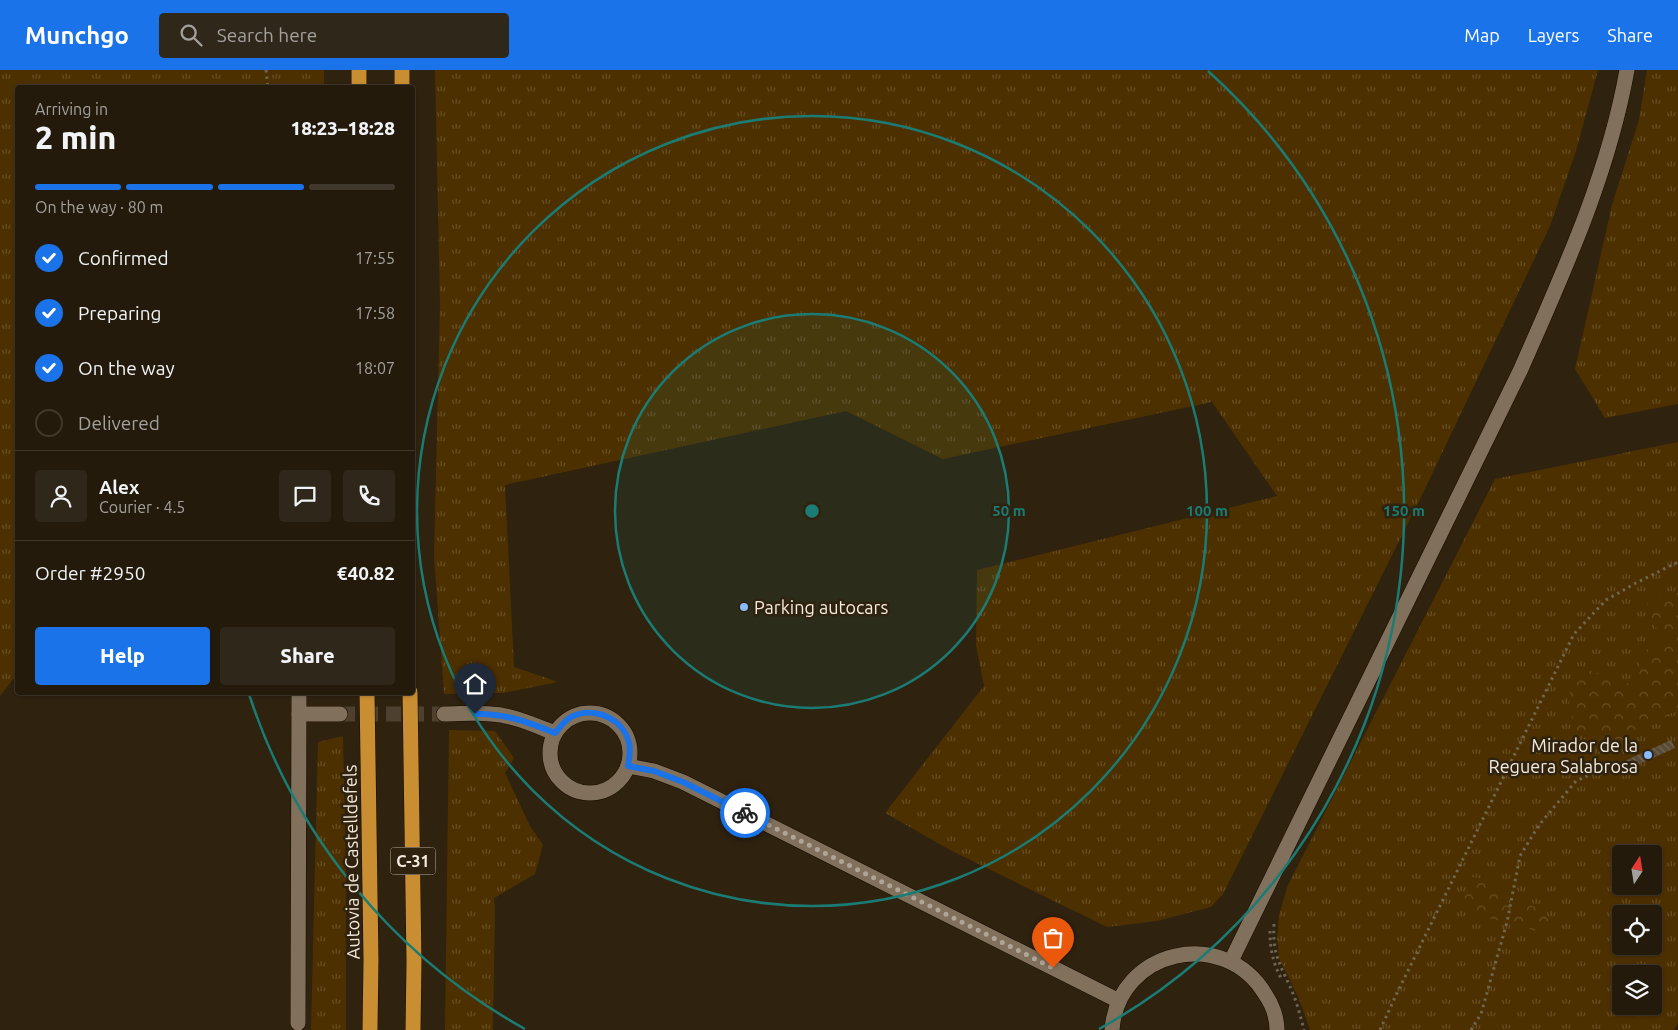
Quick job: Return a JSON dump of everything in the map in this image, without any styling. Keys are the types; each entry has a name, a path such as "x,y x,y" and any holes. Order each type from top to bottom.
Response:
{"highway":[{"path":"359,70 359,85"},
{"path":"402,70 402,85"},
{"name":"Autovia de Castelldefels","path":"367,695 371,960 370,1030"},
{"name":"C-31","path":"410,695 414,962 413,1030"}],"street":[{"path":"1230,961 1521,368 1593,200 1612,140 1628,70"},
{"path":"298,1023 299,695"},
{"path":"582,713 596,713 618,723 624,730 629,742 628,766 618,781 602,791 585,792 568,786 560,780 554,771 550,758 550,746 555,733 562,723 572,716 582,713"},
{"path":"299,714 340,714"},
{"path":"444,714 503,715 555,733"},
{"path":"628,766 654,771 683,782 1119,1001"},
{"path":"1112,1030 1112,1021 1119,1001 1130,983 1145,969 1165,958 1186,954 1208,954 1230,961 1246,971 1259,984 1270,1002 1277,1030"}],"path":[{"path":"266,70 268,85"},
{"path":"1380,1030 1574,634 1606,600 1678,562"},
{"path":"1471,1030 1481,1014 1507,922 1520,856 1539,825 1576,781 1615,763"},
{"path":"1276,917 1274,925 1274,950 1277,962 1294,997 1304,1030"}],"green space":[{"path":"0,70 324,70 324,85 15,85 15,677 0,696"},
{"path":"435,70 1598,70 1576,151 1550,226 1423,493 1223,894 1211,907 1157,921 1107,927 952,851 885,813 984,686 976,645 977,570 1277,496 1212,402 943,459 846,411 505,485 514,667 558,682 503,693 444,694 434,556 440,304"},
{"path":"1647,70 1678,70 1678,404 1605,418 1575,369 1612,205 1639,120"},
{"path":"1678,442 1678,1023 1674,1030 1310,1030 1299,999 1279,958 1277,938 1279,915 1288,885 1495,479"},
{"path":"1665,593 1678,593 1678,709 1632,738 1615,742 1576,732 1569,706 1571,678 1589,670 1638,687 1640,653 1656,646 1669,645 1654,625 1646,600"},
{"path":"449,730 495,731 514,758 505,773 530,826 543,845 535,874 494,898 493,1030 445,1030"},
{"path":"343,736 346,1030 311,1030 318,742"},
{"path":"1473,877 1492,880 1511,905 1535,907 1543,912 1551,924 1542,933 1507,922 1478,916 1463,895"}],"building":[{"name":"Mirador de la Reguera Salabrosa","path":"1671,740 1675,748 1624,771 1620,763"}],"tunnel":[{"path":"340,714 444,714"}],"way so far":[{"path":"745,813 1053,968"}],"place":[{"name":"Parking autocars","path":"744,607"},
{"name":"Mirador de la Reguera Salabrosa","path":"1648,755"}],"route":[{"path":"475,714 503,715 555,733 562,723 572,716 582,713 596,713 608,717 618,723 624,730 629,742 628,766 654,771 683,782 745,813"}]}
